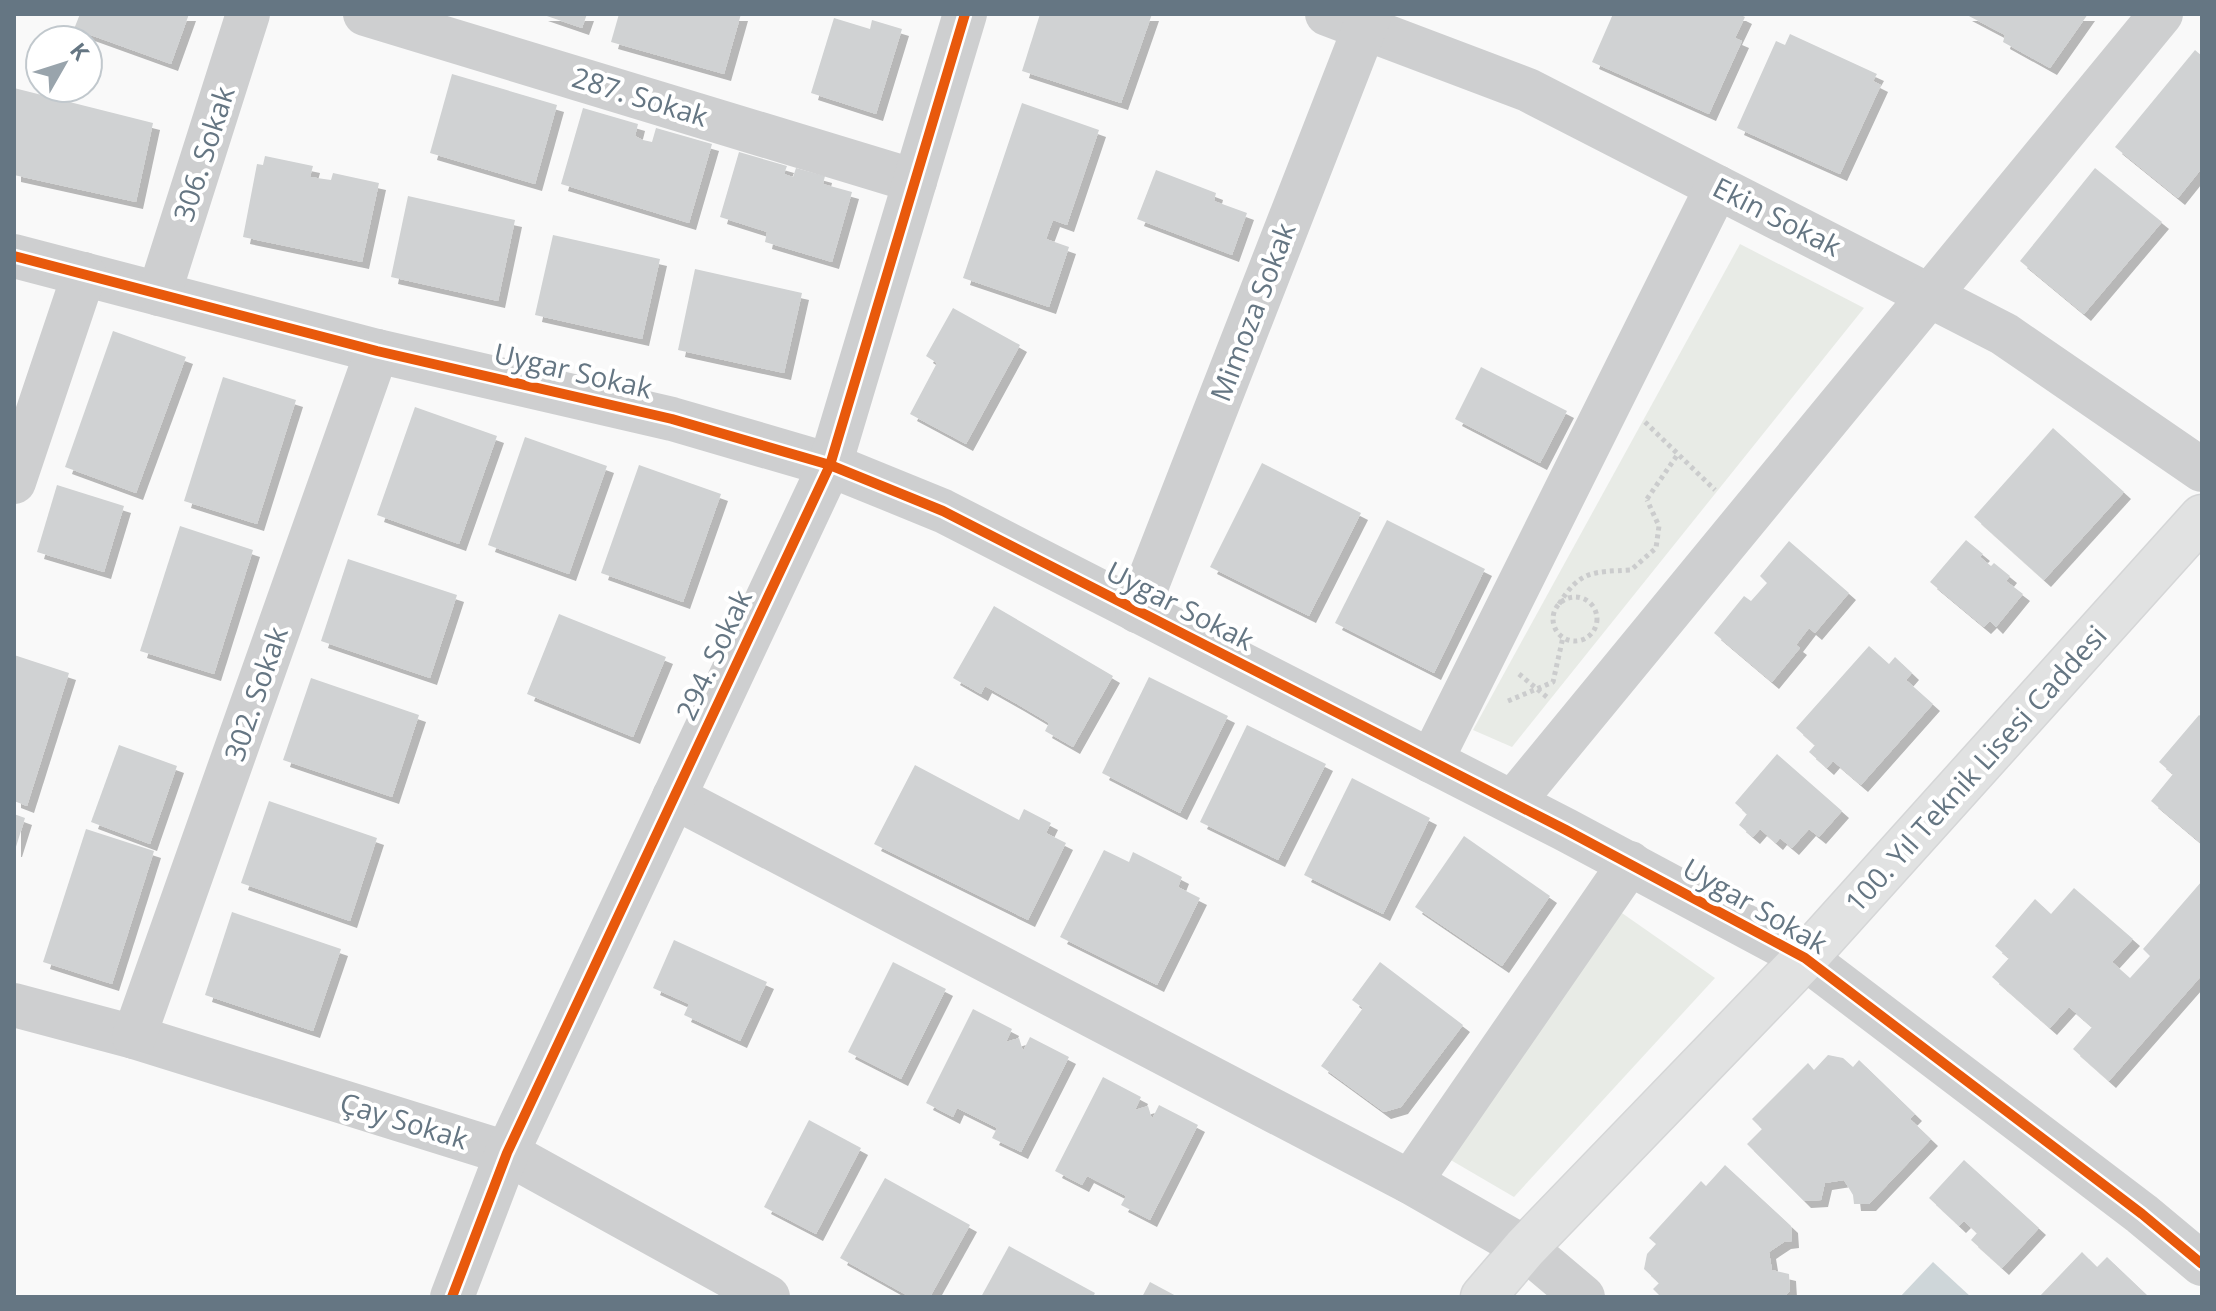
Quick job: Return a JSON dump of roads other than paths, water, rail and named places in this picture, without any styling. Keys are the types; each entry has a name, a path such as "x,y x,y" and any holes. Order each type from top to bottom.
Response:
{"main road":[{"name":"100. Yıl Teknik Lisesi Caddesi","path":"1483,1297 1525,1248 1805,958 2202,517"}],"street":[{"name":"306. Sokak","path":"159,294 248,14"},
{"name":"287. Sokak","path":"365,14 915,181"},
{"name":"294. Sokak","path":"452,1297 507,1153 830,465 965,14"},
{"path":"1513,802 2161,14"},
{"name":"Ekin Sokak","path":"1353,19 1528,90 2004,334 2202,470"},
{"name":"Mimoza Sokak","path":"1137,611 1353,19"},
{"path":"1431,761 1717,187"},
{"name":"Uygar Sokak","path":"14,256 377,351 672,419 830,465 943,511 1513,802 1805,958 2142,1214 2202,1264"},
{"path":"14,482 84,274"},
{"name":"302. Sokak","path":"134,1037 377,351"},
{"path":"674,797 1410,1182 1525,1248 1583,1297"},
{"path":"1410,1182 1630,863"},
{"name":"Çay Sokak","path":"14,1005 134,1037 507,1153 768,1297"}]}
